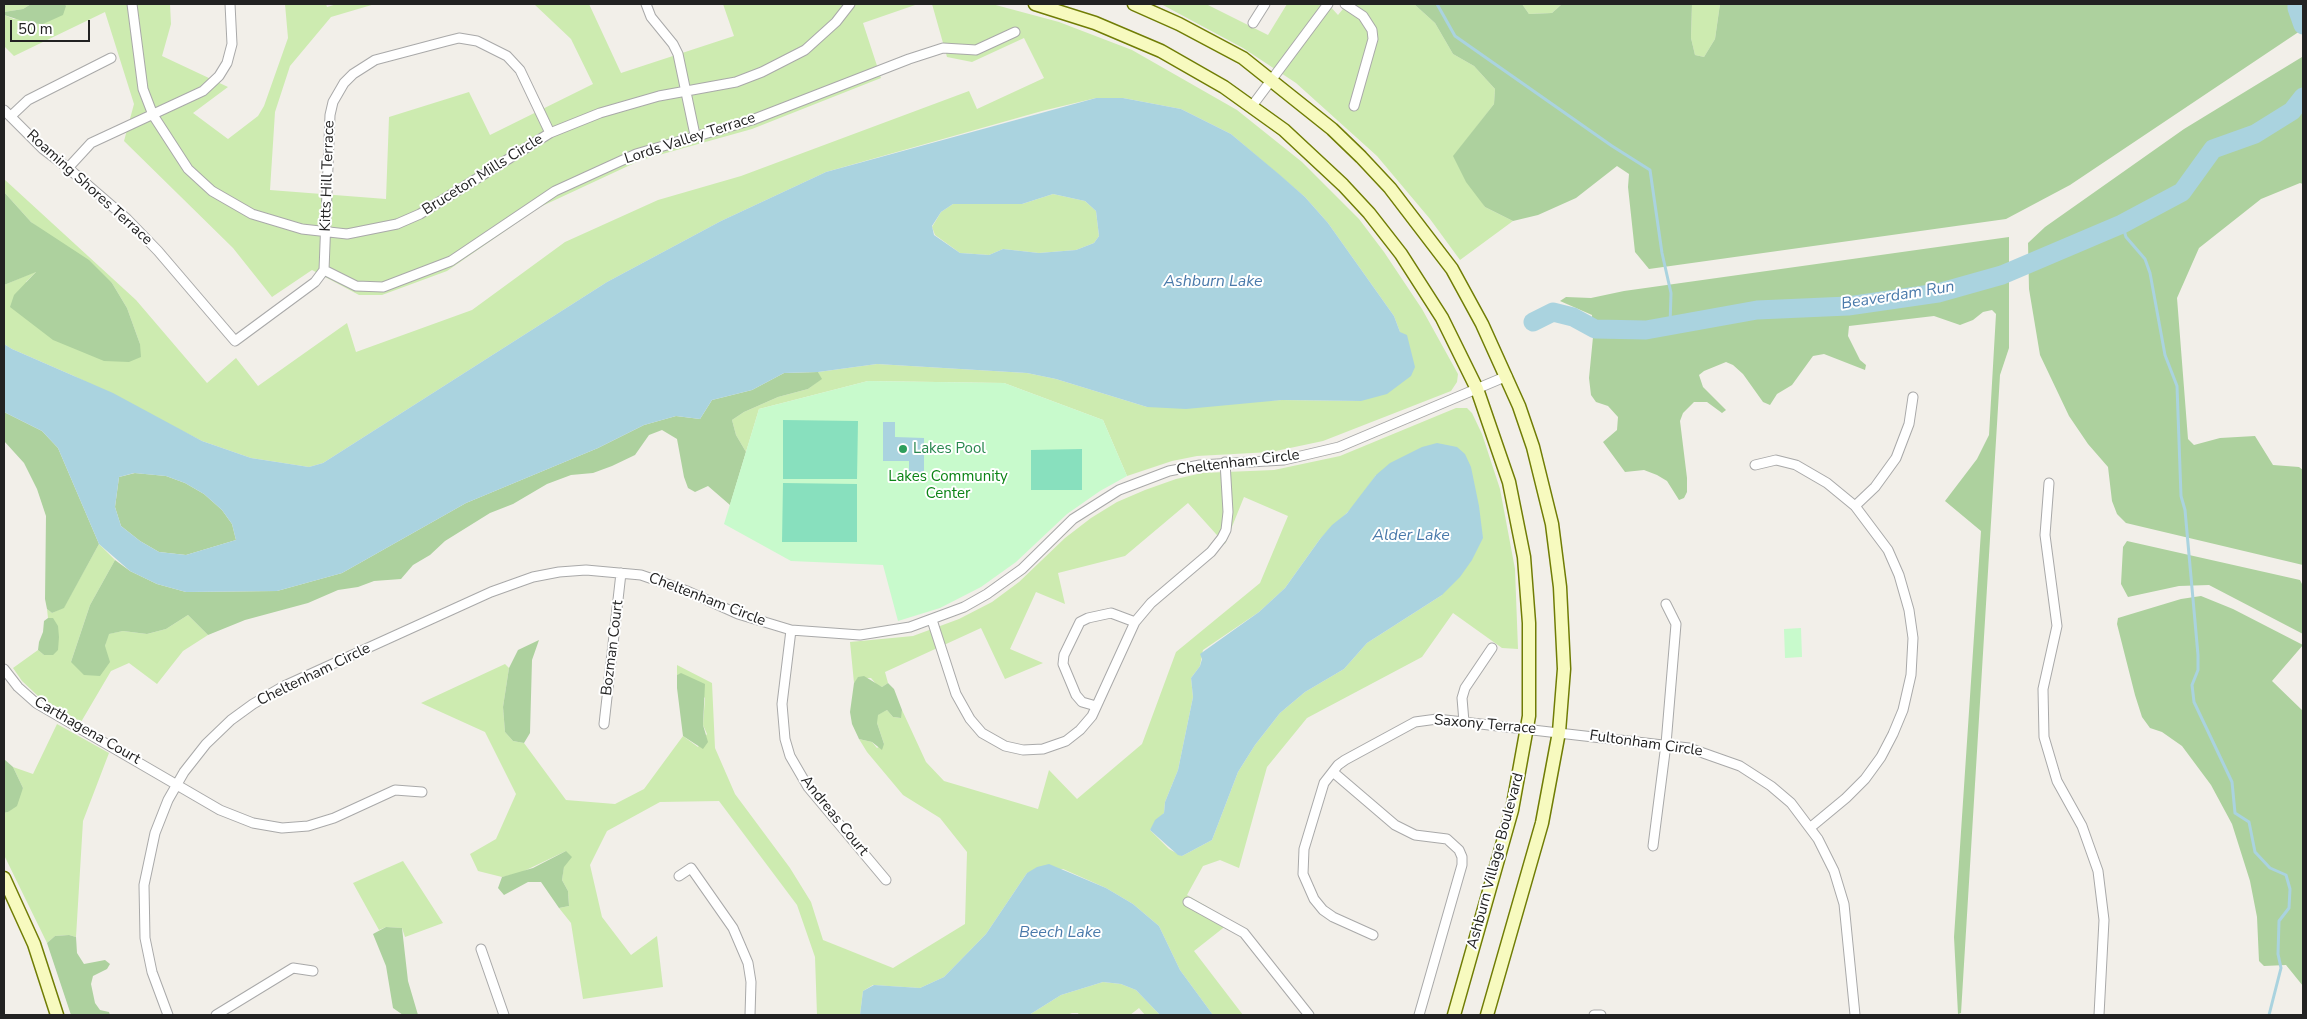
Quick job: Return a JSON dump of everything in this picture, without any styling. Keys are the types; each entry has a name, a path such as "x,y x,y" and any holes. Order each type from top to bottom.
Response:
{"main road":[{"name":"Ashburn Village Boulevard","path":"1035,4 1096,23 1161,51 1224,87 1252,106 1314,157 1369,213 1425,290 1463,356 1477,389 1508,482 1524,557 1530,623 1527,729 1512,810 1454,1015"},
{"path":"1134,4 1235,54 1332,129 1361,158 1427,234 1452,269 1470,300 1506,376 1533,447 1548,499 1557,553 1564,669 1559,732 1542,823 1486,1015"},
{"path":"4,878 34,944 49,984 57,1015"}],"street":[{"name":"Bruceton Mills Circle","path":"132,4 143,89 153,115 188,169 212,191 252,214 288,226 327,233 364,232 397,224 420,214 550,133 622,105 685,90 713,88 736,82 787,60 820,37 850,4"},
{"path":"68,168 91,143 204,91 219,76 226,63 232,44 230,4"},
{"path":"646,4 654,21 673,44 695,135"},
{"path":"1254,23 1265,4"},
{"path":"1252,106 1328,4"},
{"path":"1345,4 1363,16 1372,30 1373,39 1354,106"},
{"name":"Lords Valley Terrace","path":"324,270 356,286 374,288 434,269 451,261 532,204 564,186 636,154 695,135 752,120 909,59 943,48 976,50 1015,32"},
{"name":"Kitts Hill Terrace","path":"324,270 327,233 328,127 333,102 344,83 353,74 376,60 459,38 477,41 494,47 507,56 520,70 550,133"},
{"path":"7,113 28,100 110,58"},
{"name":"Roaming Shores Terrace","path":"7,113 43,149 127,219 158,251 235,341 315,282 324,270"},
{"name":"Cheltenham Circle","path":"168,1015 152,972 145,938 143,911 144,885 150,850 161,816 178,784 195,758 218,731 253,704 284,686 508,585 559,572 586,570 641,575 738,614 790,630 860,635 890,631 932,620 987,594 1022,568 1073,519 1101,500 1169,471 1225,462 1284,460 1339,447 1506,376"},
{"path":"1855,506 1875,487 1896,458 1909,424 1913,397"},
{"path":"1755,466 1776,460 1796,465 1827,483 1855,506 1888,550 1905,593 1912,638 1911,675 1903,710 1881,757 1865,779 1846,798 1811,827"},
{"path":"932,620 952,686 965,712 975,726 997,743 1022,750 1043,749 1058,745 1080,730 1092,716 1135,622 1151,603 1211,552 1222,538 1226,530 1228,512 1225,462"},
{"path":"2049,483 2045,535 2057,626 2043,689 2044,737 2057,781 2082,826 2098,871 2104,920 2099,1015"},
{"name":"Bozman Court","path":"604,724 622,573"},
{"path":"1653,846 1666,744 1676,624 1666,604"},
{"path":"1096,706 1082,702 1076,695 1063,664 1068,647 1080,622 1088,618 1111,613 1135,622"},
{"name":"Andreas Court","path":"790,630 782,704 784,730 790,756 808,787 886,880"},
{"path":"1464,722 1462,698 1465,688 1492,648"},
{"name":"Carthagena Court","path":"4,668 18,688 36,703 236,818 282,828 308,826 325,821 395,790 422,792"},
{"name":"Saxony Terrace","path":"1373,935 1333,917 1324,910 1307,887 1303,874 1307,839 1324,783 1338,765 1415,722 1437,719 1559,732"},
{"name":"Fultonham Circle","path":"1559,732 1666,744 1706,752 1740,766 1771,786 1791,803 1811,827 1831,862 1844,904 1855,1015"},
{"path":"1333,772 1395,825 1415,835 1446,839 1459,850 1462,857 1462,865 1418,1015"},
{"path":"679,876 691,868 733,928 748,963 751,982 750,1015"},
{"path":"1188,902 1244,933 1309,1015"},
{"path":"481,949 504,1015"},
{"path":"216,1015 293,968 313,972"},
{"path":"1594,1015 1601,1015"}],"green space":[{"path":"4,4 31,4 23,9 4,12"},
{"path":"31,4 65,4 66,6 63,15 43,24 29,23 4,15 4,12 23,9"},
{"path":"65,4 170,4 171,24 162,56 228,87 193,113 228,139 258,116 264,106 288,38 285,4 326,4 327,7 337,4 375,4 331,17 290,66 275,112 270,190 386,199 389,117 469,92 490,135 593,84 571,39 534,4 589,4 621,73 734,36 723,4 918,4 863,23 881,78 752,129 641,160 540,207 447,271 382,295 359,295 312,270 272,297 233,248 124,141 134,104 105,12 14,56 4,46 4,15 14,19 66,6"},
{"path":"932,4 992,4 1059,22 1132,50 1237,110 1302,162 1359,219 1384,252 1422,309 1458,374 1457,382 1451,391 1323,441 1271,452 1197,456 1172,461 1127,476 1103,420 1004,383 868,381 759,409 746,452 736,435 732,420 744,412 778,397 808,389 821,379 818,372 877,364 1027,373 1056,379 1147,407 1282,400 1361,401 1400,332 1394,316 1328,223 1305,197 1231,134 1181,109 1123,98 1096,98 1042,111 826,172 721,221 607,282 323,463 309,467 251,458 202,441 74,376 4,344 4,285 37,271 26,282 140,344 127,308 112,283 31,222 4,192 4,179 136,300 207,383 236,358 258,386 347,323 356,352 472,310 565,242 658,200 741,176 969,91 977,109 1044,78 1024,38 972,62 947,57"},
{"path":"1161,4 1206,4 1268,35 1287,4 1328,4 1338,15 1347,4 1414,4 1435,23 1453,54 1474,66 1495,89 1494,104 1454,156 1485,207 1513,221 1460,260 1430,219 1377,156 1296,83 1243,48"},
{"path":"1414,4 1522,4 1529,14 1552,13 1562,4 1692,4 1691,38 1695,55 1704,57 1715,39 1720,4 2303,4 2303,29 2070,185 2006,219 1649,269 1635,252 1628,187 1629,174 1617,166 1576,198 1538,215 1513,221 1485,207 1466,182 1453,156 1494,104 1495,89 1474,66 1453,54 1435,23"},
{"path":"1522,4 1562,4 1552,13 1529,14"},
{"path":"1692,4 1720,4 1715,39 1704,57 1695,55 1691,38"},
{"path":"2302,57 2303,184 2300,183 2261,199 2199,248 2177,298 2188,439 2194,445 2220,438 2255,436 2273,465 2299,467 2303,470 2303,565 2126,523 2117,514 2112,501 2108,467 2088,444 2069,416 2040,355 2029,289 2028,243 2045,227 2184,129"},
{"path":"4,192 31,222 89,260 112,283 127,308 140,344 141,357 129,362 104,361 53,340 10,307 14,295 36,272 4,285"},
{"path":"1053,194 1085,201 1096,211 1099,236 1094,243 1076,250 1039,253 1003,249 989,255 960,253 935,235 932,227 941,212 953,204 1022,204"},
{"path":"2009,237 2009,348 2000,375 1961,1013 1958,1014 1954,937 1981,531 1945,501 1977,459 1989,435 1996,314 1992,310 1983,312 1973,320 1960,325 1934,316 1849,326 1848,336 1860,360 1866,365 1865,370 1824,354 1813,356 1792,385 1777,394 1770,405 1763,402 1743,374 1733,365 1726,362 1704,371 1699,375 1703,387 1726,410 1722,413 1707,402 1694,402 1683,413 1680,421 1687,492 1684,498 1679,500 1667,481 1657,475 1644,470 1625,472 1603,442 1617,430 1618,417 1608,406 1596,402 1591,395 1589,378 1593,337 1592,315 1560,301 1566,297 1591,298 1624,291"},
{"path":"818,372 822,379 808,389 778,397 744,412 732,420 736,435 746,452 730,505 708,486 695,492 688,488 677,439 662,430 649,435 635,455 593,473 571,475 547,484 513,504 490,513 445,541 430,555 413,565 401,579 374,581 358,587 338,590 308,603 245,620 208,635 188,615 166,629 147,634 123,631 109,634 105,646 110,662 100,676 84,675 71,662 90,605 115,560 130,571 157,584 186,592 277,591 342,573 466,503 598,448 644,425 676,416 700,419 712,400 752,390 784,373"},
{"name":"Lakes Community Center","path":"868,381 1004,383 1103,420 1127,476 1100,491 1067,514 1016,562 981,587 940,608 898,621 883,565 791,561 724,524 759,409"},
{"path":"1456,408 1467,408 1472,413 1482,434 1500,489 1515,569 1518,649 1502,648 1453,613 1422,657 1307,718 1267,767 1239,868 1220,860 1203,866 1187,895 1232,921 1194,951 1243,1015 1213,1015 1180,970 1159,926 1133,904 1106,888 1063,869 1027,873 986,934 944,977 920,988 873,985 863,991 860,1015 817,1015 815,957 797,905 719,801 660,802 607,831 590,865 602,917 631,955 657,936 663,987 583,999 571,923 559,908 569,906 568,891 562,880 566,851 520,873 502,877 478,871 470,854 496,839 516,794 485,732 421,703 505,664 509,668 503,707 505,732 513,741 524,743 566,800 615,804 644,789 683,736 698,747 707,734 703,725 705,698 681,674 677,675 677,665 712,683 715,748 735,794 790,868 811,902 823,940 893,968 965,924 967,852 940,818 903,795 867,752 859,739 872,742 877,748 884,744 877,723 877,715 887,710 893,717 900,718 902,710 926,762 944,781 1038,809 1049,770 1077,799 1142,744 1176,652 1260,583 1288,516 1244,497 1225,544 1188,503 1125,556 1058,573 1065,604 1036,592 1010,649 1043,663 1005,679 981,628 885,672 888,683 882,687 877,685 871,678 858,678 854,683 850,642 913,636 959,619 992,602 1019,582 1065,538 1091,518 1117,502 1145,490 1176,479 1202,473 1274,470 1340,456","holes":["1376,475 1442,595 1367,643 1344,669 1305,692 1280,713 1255,745 1238,772 1212,840 1182,856 1169,849 1150,830 1164,813 1165,802 1178,770 1193,697 1191,678 1200,666 1203,650 1259,612 1285,588 1320,539 1356,504"]},
{"path":"4,412 42,431 58,448 99,544 64,608 52,613 47,609 45,599 46,516 37,489 24,463 4,441"},
{"path":"783,420 858,421 857,479 783,479"},
{"path":"1082,449 1082,490 1031,490 1031,450"},
{"path":"135,473 166,476 185,483 204,494 222,510 232,524 236,540 186,555 159,552 140,541 121,526 115,507 119,477"},
{"path":"783,483 857,484 857,542 782,542"},
{"path":"2127,541 2300,580 2303,586 2303,634 2209,585 2179,586 2128,597 2121,584 2123,547"},
{"path":"99,544 115,560 90,605 71,662 105,646 108,634 123,631 147,634 166,629 188,615 208,635 183,651 157,684 129,663 111,671 81,722 38,696 22,681 13,668 38,650 44,655 52,655 53,618 48,618 47,609 52,613 64,607"},
{"path":"2201,596 2233,609 2303,645 2272,681 2303,711 2303,986 2286,965 2264,966 2259,961 2257,917 2250,881 2232,824 2211,785 2182,746 2162,732 2150,728 2142,717 2135,695 2117,624 2118,618 2181,599"},
{"path":"48,618 53,618 58,626 58,650 53,655 44,655 38,650 44,621"},
{"path":"1801,628 1802,657 1785,658 1784,629"},
{"path":"539,640 532,660 530,733 524,743 513,741 505,732 503,707 509,668 518,650"},
{"path":"681,673 705,684 703,725 708,742 703,749 683,736 677,688 677,675"},
{"path":"864,676 882,687 888,683 894,689 902,710 901,718 893,717 887,710 878,715 877,723 884,744 882,750 872,742 859,739 852,724 850,712 854,683 858,677"},
{"path":"57,724 109,753 83,821 76,937 69,935 55,936 47,943 4,855 4,813 8,812 23,788 13,767 33,774"},
{"path":"4,759 13,767 23,788 17,806 4,813"},
{"path":"566,851 572,857 564,867 562,880 568,891 569,906 559,908 541,882 528,882 504,895 498,888 502,877 533,868"},
{"path":"403,861 443,923 405,937 402,928 386,927 379,930 353,883"},
{"path":"386,927 402,928 408,981 418,1015 403,1015 393,1008 386,966 373,934"},
{"path":"69,935 76,937 77,953 84,964 105,960 110,964 107,969 93,976 91,984 95,1003 100,1010 109,1012 110,1015 71,1015 47,943 55,936"},
{"path":"1103,982 1121,984 1136,990 1160,1015 1145,1015 1139,1008 1130,1015 1079,1015 1078,1013 1072,1013 1067,1015 1029,1015 1061,995"}],"water":[{"name":"Ashburn Lake","path":"1096,98 1123,98 1181,109 1231,134 1305,197 1328,223 1394,316 1400,332 1407,335 1415,367 1411,376 1387,394 1361,401 1282,400 1186,409 1147,407 1056,379 1027,373 877,364 818,372 784,373 752,390 712,400 700,419 676,416 644,425 598,448 466,503 342,573 277,591 186,592 157,584 130,571 99,544 58,448 42,431 4,412 4,344 113,393 202,441 251,458 309,467 323,463 607,282 721,221 826,172","holes":["1053,194 1085,201 1096,211 1099,236 1094,243 1076,250 1039,253 1003,249 989,255 960,253 934,235 932,226 941,212 953,204 1022,204","134,473 166,476 185,483 204,494 222,510 232,524 236,540 186,555 159,552 140,541 121,526 115,507 119,477"]},
{"name":"Lakes Pool","path":"883,422 895,422 895,437 924,438 924,475 909,475 909,461 883,461"},
{"name":"Alder Lake","path":"1437,443 1457,447 1465,454 1471,467 1483,538 1472,560 1460,577 1442,595 1367,643 1344,669 1305,692 1280,713 1255,745 1238,772 1212,840 1182,856 1178,855 1150,830 1155,820 1164,813 1165,802 1178,770 1193,697 1191,678 1200,666 1202,659 1200,654 1259,612 1285,588 1320,539 1332,525 1347,513 1376,475 1390,463 1422,447"},
{"name":"Beech Lake","path":"1049,864 1106,888 1133,904 1159,926 1180,970 1213,1015 1160,1015 1136,990 1121,984 1103,982 1061,995 1029,1015 860,1015 863,991 874,985 920,988 944,977 986,934 1027,873 1037,867"}],"waterway":[{"path":"1437,4 1455,36 1612,146 1650,170 1662,253 1671,293 1670,326"},
{"name":"Beaverdam Run","path":"2297,4 2303,25"},
{"name":"Beaverdam Run","path":"1533,322 1553,312 1573,317 1595,329 1646,330 1757,310 1848,306 1938,293 2002,275 2122,224 2182,192 2213,149 2255,134 2292,111 2303,97"},
{"path":"2122,224 2126,237 2145,259 2150,273 2165,355 2177,386 2181,496 2185,510 2198,655 2198,670 2192,685 2194,702 2232,782 2235,813 2249,822 2255,852 2270,868 2286,875 2290,889 2289,908 2279,921 2278,954 2281,968 2269,1015"}],"place":[{"name":"Lakes Pool","path":"903,449"}]}
